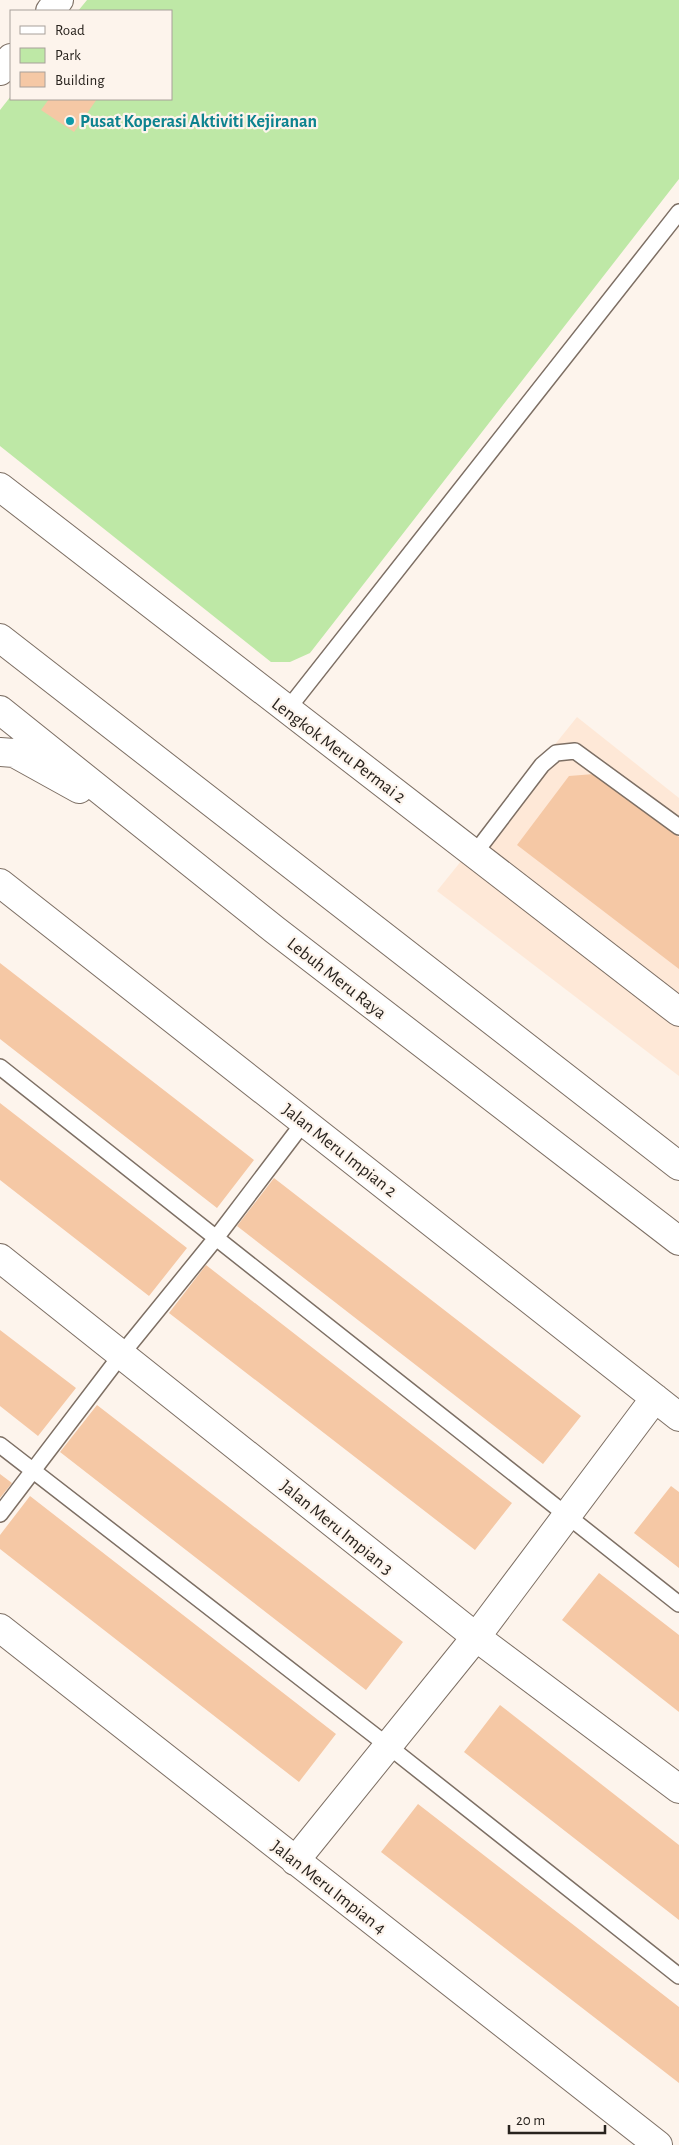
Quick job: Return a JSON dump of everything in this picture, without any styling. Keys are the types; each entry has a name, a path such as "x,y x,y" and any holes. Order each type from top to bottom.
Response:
{"street":[{"path":"51,10 59,0"},
{"path":"0,71 10,59"},
{"name":"Lengkok Meru Permai 2","path":"0,487 679,1012"},
{"path":"0,638 679,1166"},
{"path":"0,659 103,717"},
{"name":"Lebuh Meru Raya","path":"0,710 275,930 679,1241"},
{"path":"0,752 14,753 154,832"},
{"name":"Jalan Meru Impian 2","path":"0,883 679,1417"},
{"name":"Jalan Meru Impian 3","path":"0,1258 476,1638 679,1789"},
{"path":"295,1861 387,1745 476,1638 565,1516 655,1398"},
{"name":"Jalan Meru Impian 4","path":"0,1628 658,2145"}],"lane":[{"path":"287,710 679,212"},
{"path":"475,853 542,765 556,753 575,751 679,827"},
{"path":"0,1066 565,1516 679,1604"},
{"path":"0,1514 121,1355 216,1238 304,1122"},
{"path":"0,1445 387,1745 679,1976"}],"shaded area":[{"path":"577,717 679,798 679,1076 437,891"}],"green space":[{"path":"87,0 679,0 679,179 310,653 290,662 271,662 0,446 0,110 10,97 10,100 172,100 172,10 79,10"}],"building":[{"name":"Pusat Koperasi Aktiviti Kejiranan","path":"48,100 96,100 74,132 41,110"},
{"path":"594,774 679,837 679,969 517,845 569,776"},
{"path":"0,963 254,1160 217,1208 0,1039"},
{"path":"0,1103 187,1248 149,1296 0,1180"},
{"path":"274,1178 581,1416 543,1464 237,1226"},
{"path":"206,1265 512,1503 475,1550 169,1313"},
{"path":"0,1330 76,1388 38,1436 0,1406"},
{"path":"97,1405 403,1642 366,1690 60,1452"},
{"path":"0,1474 12,1483 0,1498"},
{"path":"671,1486 679,1492 679,1568 634,1533"},
{"path":"30,1496 336,1734 299,1782 0,1549 0,1535"},
{"path":"599,1573 679,1635 679,1712 562,1620"},
{"path":"500,1705 679,1845 679,1920 464,1752"},
{"path":"418,1804 679,2007 679,2083 381,1852"}],"place":[{"name":"Pusat Koperasi Aktiviti Kejiranan","path":"70,121"}]}
